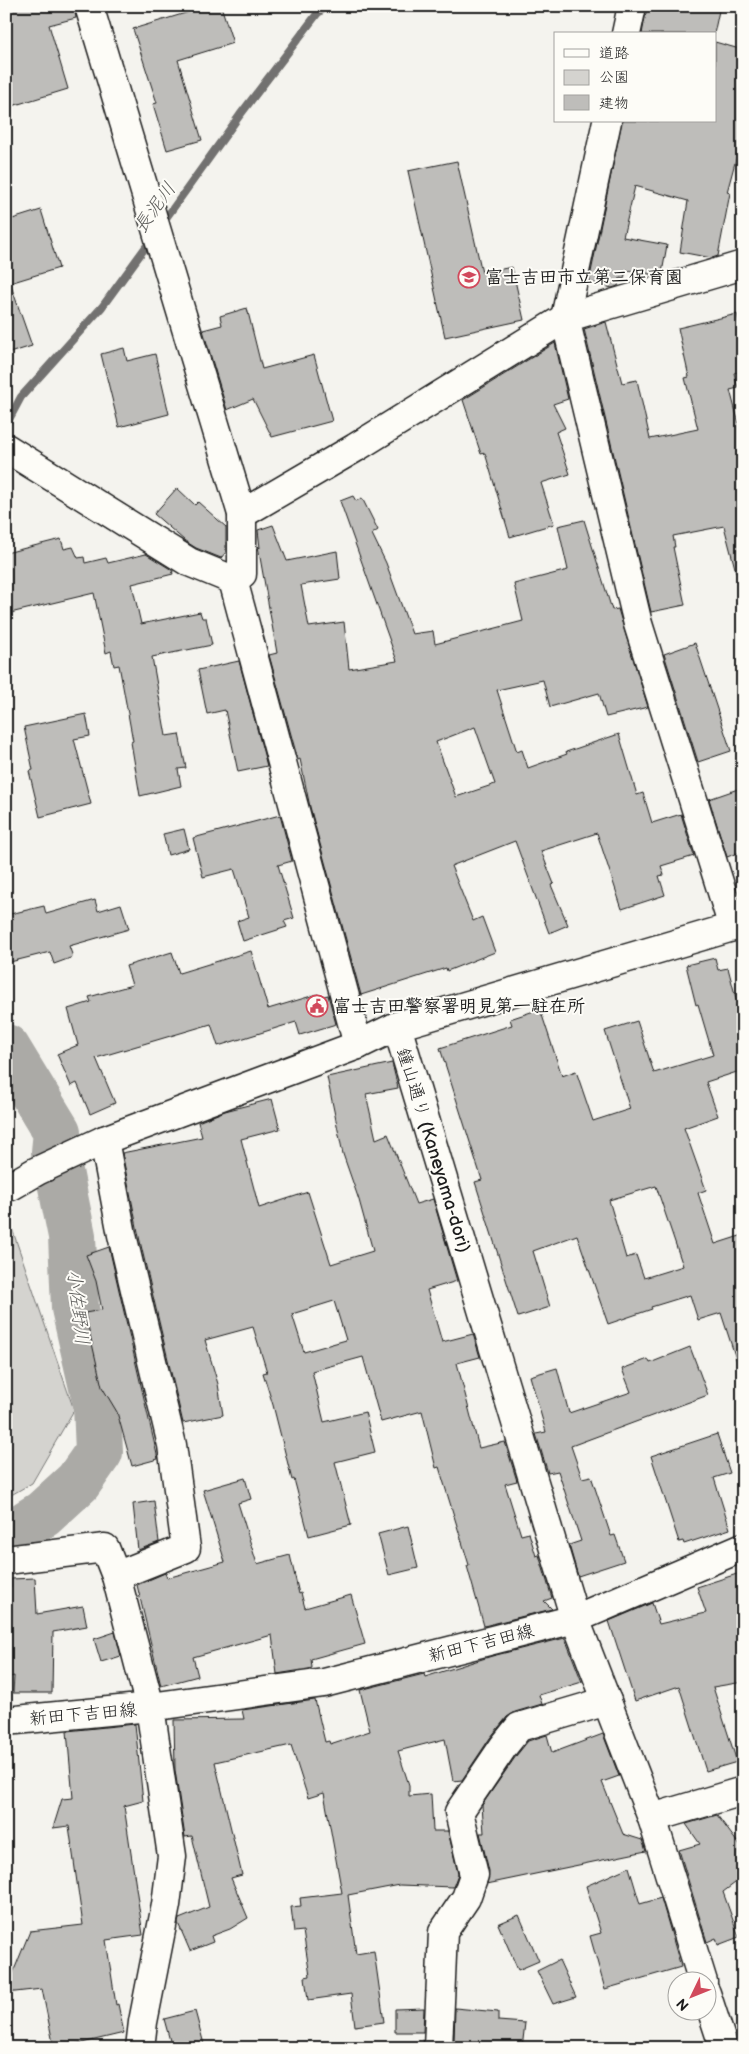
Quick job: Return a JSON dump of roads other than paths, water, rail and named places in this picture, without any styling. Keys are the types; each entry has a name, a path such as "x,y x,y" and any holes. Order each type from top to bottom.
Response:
{"street":[{"path":"89,6 242,514 242,574 233,580"},
{"path":"626,32 632,6"},
{"path":"607,122 565,318 638,624 738,926"},
{"path":"242,514 381,432 565,318 743,265"},
{"path":"6,448 189,562 233,580"},
{"path":"233,580 358,1045"},
{"name":"鐘山通り (Kaneyama-dori)","path":"575,1619 397,1026 738,926"},
{"path":"11,1186 37,1171 104,1140 358,1045 397,1026"},
{"path":"104,1140 122,1235 172,1445 186,1548 116,1576"},
{"name":"新田下吉田線","path":"6,1720 150,1707 324,1683 575,1619 743,1547"},
{"path":"6,1560 105,1548 116,1576 150,1707 172,1856 166,1905 143,2022 140,2048"},
{"path":"575,1619 652,1818 700,1972"},
{"path":"438,2048 443,1932 466,1898 474,1875 459,1812 503,1747 519,1727 607,1701"},
{"path":"652,1818 743,1791"},
{"path":"715,2022 724,2048"}],"waterway":[{"name":"長泥川","path":"161,225 240,115 317,14 327,6"},
{"name":"長泥川","path":"6,425 21,397 102,307 153,237"},
{"name":"小佐野川","path":"6,1048 57,1132 55,1152 72,1236 75,1308 97,1405 99,1452 78,1482 43,1514 6,1537"}],"place":[{"name":"富士吉田市立第二保育園","path":"469,277"},
{"name":"富士吉田警察署明見第一駐在所","path":"317,1006"}]}
